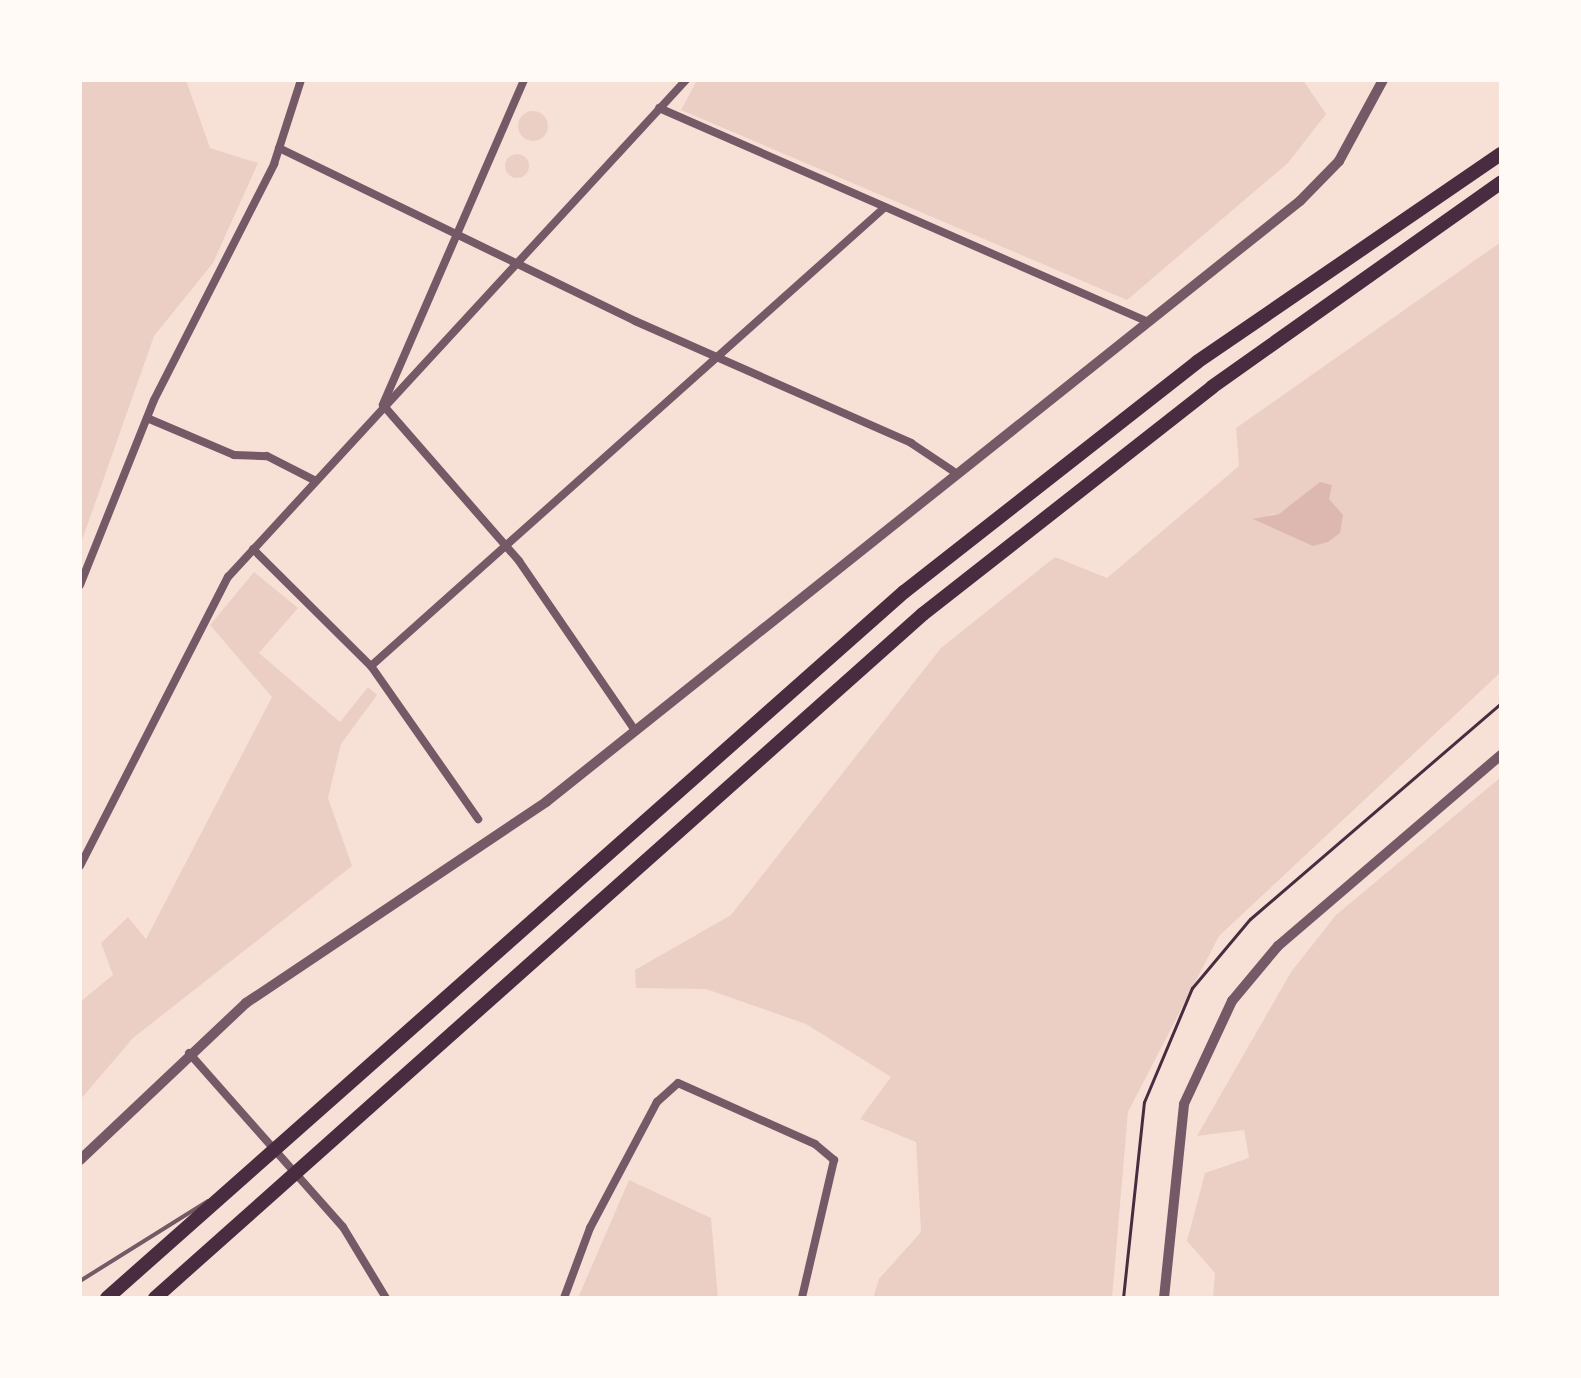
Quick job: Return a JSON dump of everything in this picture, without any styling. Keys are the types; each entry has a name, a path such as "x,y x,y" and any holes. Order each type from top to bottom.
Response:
{"highway":[{"path":"107,1298 777,698 916,583 1197,362 1501,154"},
{"path":"155,1298 923,614 1212,387 1501,182"}],"street":[{"path":"80,585 147,418 279,148 301,80"},
{"path":"383,405 524,80"},
{"path":"80,866 218,592 314,480 686,80"},
{"path":"80,1160 188,1052 322,947 537,809 1329,171 1364,124 1383,80"},
{"path":"659,108 1146,321"},
{"path":"279,148 514,263 911,443 953,471"},
{"path":"371,666 885,207"},
{"path":"383,405 506,546 634,729"},
{"path":"147,418 234,455 267,456 314,480"},
{"path":"253,549 371,666 478,819"},
{"path":"1164,1298 1184,1104 1232,1001 1278,946 1501,755"},
{"path":"188,1052 333,1215 386,1298"},
{"path":"564,1298 590,1228 657,1102 678,1083 815,1144 834,1160 802,1298"}],"lane":[{"path":"80,1281 231,1188"},
{"path":"167,1298 180,1275"}],"shaded area":[{"path":"80,80 186,80 210,148 258,163 213,263 154,336 80,546"},
{"path":"697,80 1303,80 1326,114 1288,163 1127,300 681,110"},
{"path":"533,111 544,115 548,126 544,137 533,141 522,137 518,126 522,115"},
{"path":"517,154 528,161 529,166 522,177 517,178 506,171 505,166 512,155"},
{"path":"1501,242 1501,672 1219,936 1128,1112 1112,1298 873,1298 879,1279 921,1232 916,1142 860,1119 891,1077 806,1024 706,989 636,988 635,970 731,915 941,648 1055,557 1107,578 1239,466 1236,428","holes":["1313,493 1287,533 1268,515 1279,514"]},
{"path":"1320,482 1332,485 1329,499 1343,515 1340,533 1328,542 1313,546 1253,519 1279,514"},
{"path":"254,572 298,608 259,653 340,722 368,687 377,695 341,744 328,798 352,866 133,1038 80,1100 80,1002 113,975 101,943 128,917 146,939 272,697 210,625"},
{"path":"1501,777 1501,1298 1213,1298 1215,1273 1187,1241 1205,1173 1249,1158 1244,1130 1197,1136 1291,972 1336,915"},
{"path":"629,1180 711,1218 718,1298 578,1298"}]}
